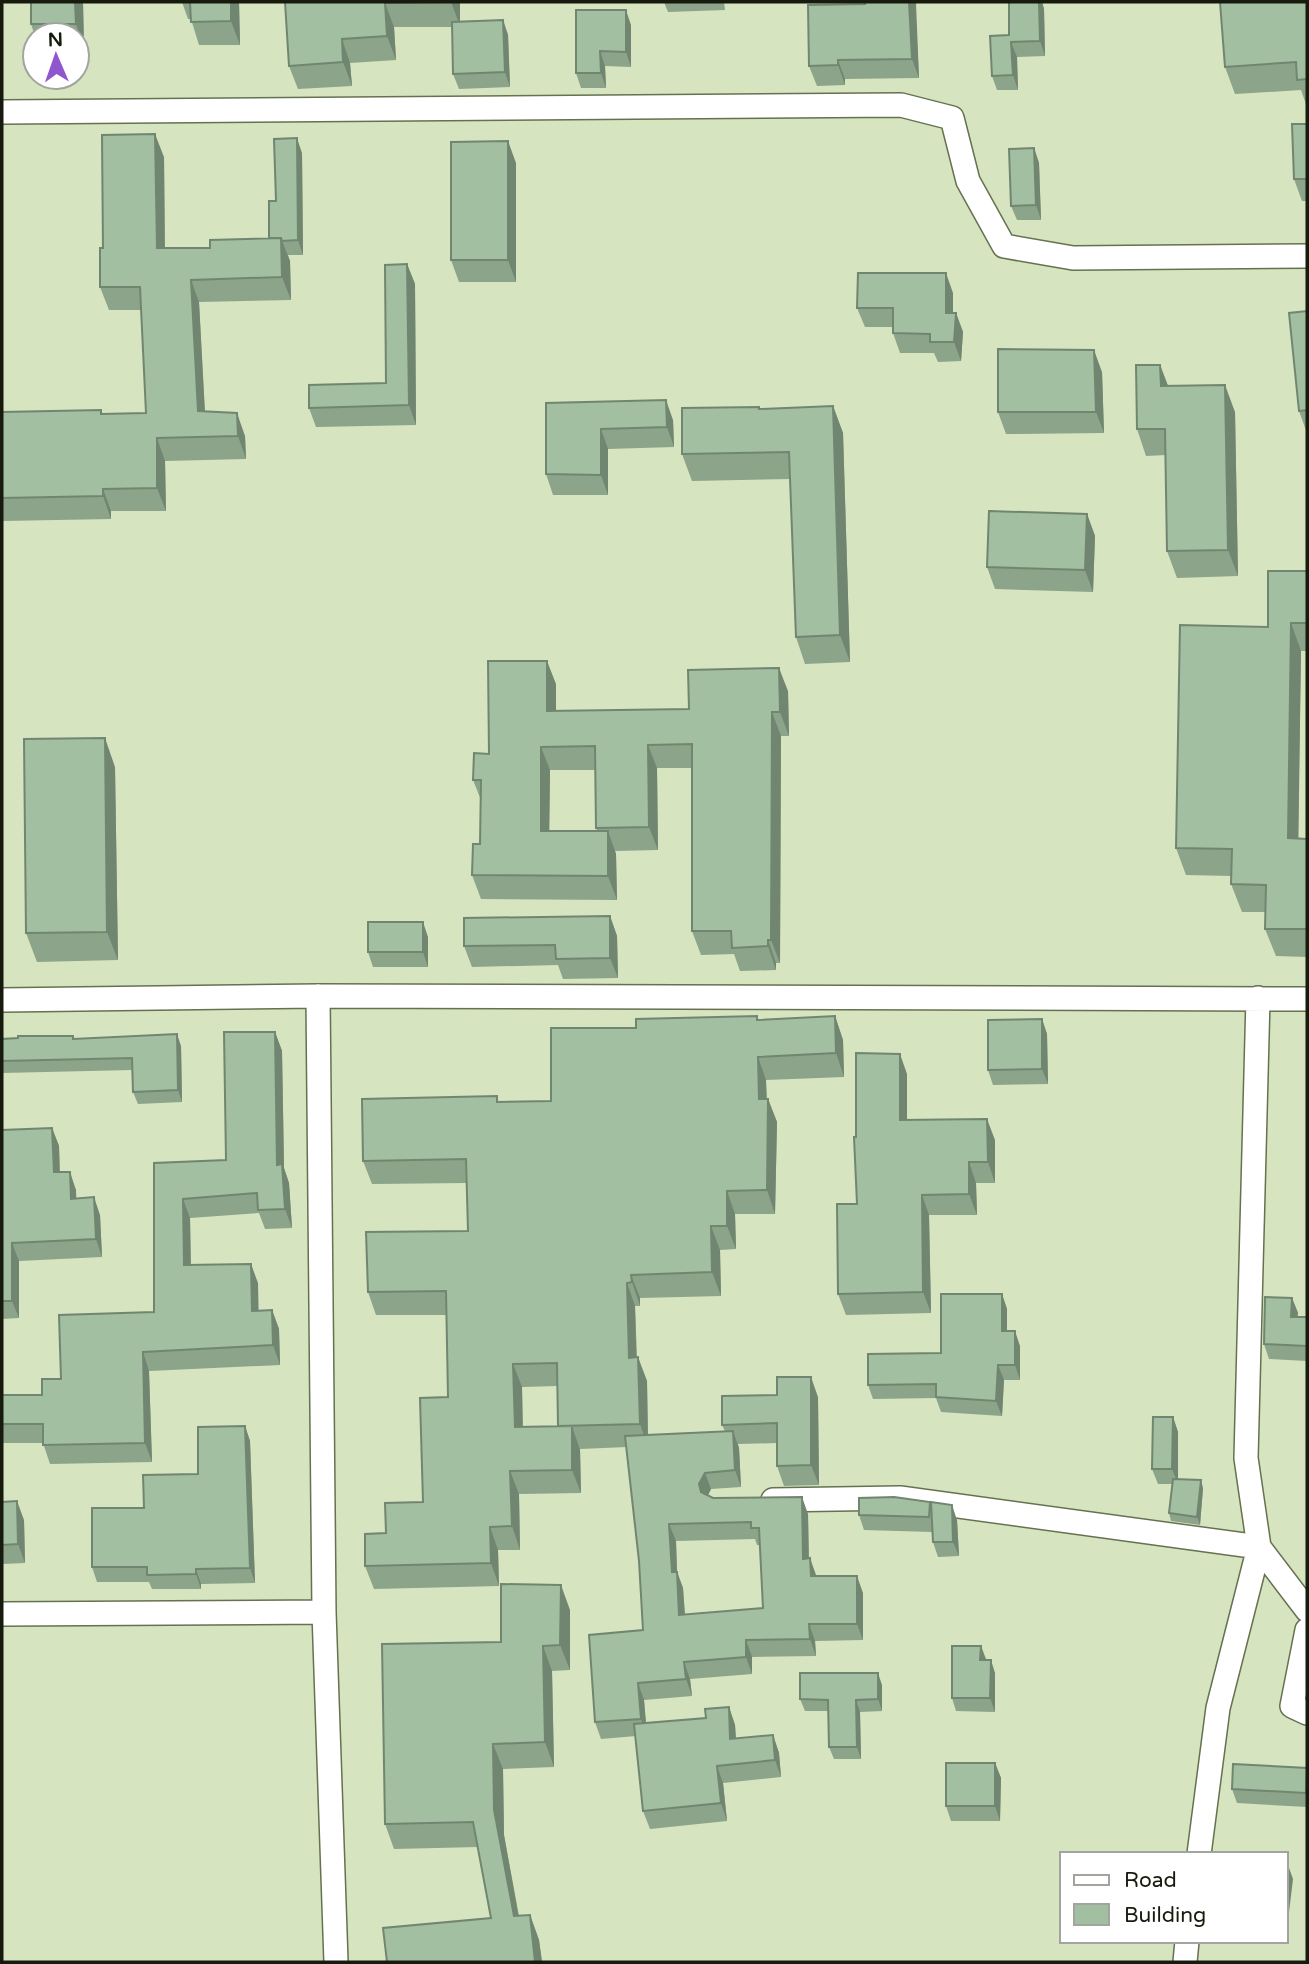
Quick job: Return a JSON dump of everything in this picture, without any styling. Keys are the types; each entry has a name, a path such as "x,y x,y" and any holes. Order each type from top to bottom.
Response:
{"street":[{"path":"2,112 901,105 951,118 968,181 1004,246 1073,258 1307,256"},
{"path":"318,996 324,1612 336,1962"},
{"path":"2,999 318,996 1307,999"},
{"path":"1199,1852 1217,1708 1259,1547 1246,1458 1258,998"},
{"path":"747,1500 901,1498 1259,1547 1307,1610"},
{"path":"2,1614 324,1612"},
{"path":"1307,1630 1292,1706 1307,1713"},
{"path":"1185,1962 1187,1943"}],"building":[{"path":"31,2 75,2 76,21 31,21"},
{"path":"190,2 231,2 231,21 191,22"},
{"path":"285,2 451,2 385,3 387,36 342,39 343,62 289,66"},
{"path":"909,2 912,59 838,60 838,65 809,66 808,5"},
{"path":"1009,2 1039,2 1040,41 1011,42 1013,75 992,76 990,36 1009,35"},
{"path":"1220,2 1307,2 1307,79 1297,80 1296,62 1225,67"},
{"path":"576,10 626,10 626,52 600,51 601,73 576,73"},
{"path":"503,20 505,72 453,74 452,22"},
{"path":"1292,124 1307,124 1307,179 1294,179"},
{"path":"155,134 157,248 210,248 210,240 281,238 282,277 191,280 198,411 237,413 238,436 157,438 157,488 103,489 103,496 2,498 2,412 101,410 101,414 146,413 140,287 100,287 100,248 103,248 102,135"},
{"path":"297,138 298,240 282,241 281,238 269,238 269,201 276,201 274,139"},
{"path":"508,141 508,260 451,260 451,142"},
{"path":"1034,148 1036,205 1011,206 1009,149"},
{"path":"407,264 409,405 309,408 309,385 386,383 385,265"},
{"path":"858,273 946,273 946,313 956,313 954,342 930,342 930,334 893,333 893,308 857,308"},
{"path":"1307,311 1307,410 1299,411 1289,313"},
{"path":"998,349 1094,350 1096,412 998,412"},
{"path":"1136,365 1160,365 1161,386 1225,385 1228,550 1167,551 1165,429 1137,429"},
{"path":"666,400 667,427 601,429 601,475 546,474 546,403"},
{"path":"833,406 840,635 796,637 789,452 682,454 682,408"},
{"path":"989,511 1087,514 1085,570 987,567"},
{"path":"1268,571 1307,571 1307,623 1291,623 1288,838 1307,839 1307,929 1265,929 1266,885 1231,884 1232,849 1176,848 1180,625 1268,627"},
{"path":"488,661 547,661 547,711 689,709 688,670 779,668 780,712 772,712 771,940 768,940 768,946 732,948 731,931 692,931 692,744 648,745 649,827 596,828 595,746 541,747 541,831 608,831 608,876 472,875 473,844 480,844 481,780 473,780 474,753 489,754"},
{"path":"105,738 107,932 26,933 24,739"},
{"path":"610,916 610,958 556,959 555,945 464,946 464,918"},
{"path":"368,922 423,922 423,952 368,952"},
{"path":"757,1016 757,1020 835,1016 836,1053 758,1057 759,1099 768,1099 767,1190 727,1191 727,1226 711,1226 712,1272 631,1275 632,1282 627,1283 629,1358 638,1357 640,1424 558,1426 557,1363 513,1364 515,1427 572,1426 572,1470 510,1471 512,1526 490,1527 491,1563 365,1566 365,1534 386,1533 385,1503 423,1502 420,1398 448,1397 446,1291 368,1292 366,1232 468,1231 466,1159 363,1161 362,1099 497,1096 497,1102 551,1101 551,1028 636,1028 636,1019"},
{"path":"1042,1019 1042,1069 988,1070 988,1020"},
{"path":"224,1032 275,1032 277,1165 282,1164 285,1209 258,1210 257,1193 183,1199 184,1265 251,1264 252,1311 272,1310 273,1345 143,1352 145,1443 43,1445 43,1424 2,1424 2,1395 42,1395 42,1379 61,1379 59,1315 154,1312 154,1163 226,1160"},
{"path":"177,1034 178,1090 133,1092 132,1058 2,1061 2,1039 18,1036 73,1036 73,1039"},
{"path":"856,1053 900,1054 900,1120 987,1119 988,1162 969,1162 969,1194 922,1195 923,1292 838,1294 837,1204 857,1204 854,1137"},
{"path":"52,1128 54,1172 70,1172 71,1199 94,1197 96,1239 12,1243 12,1301 2,1301 2,1130"},
{"path":"941,1294 1002,1294 1002,1331 1015,1331 1015,1365 998,1365 996,1401 936,1397 936,1384 868,1385 868,1354 941,1353"},
{"path":"1265,1297 1292,1298 1291,1317 1307,1317 1307,1346 1264,1344"},
{"path":"777,1377 811,1377 811,1465 777,1466 777,1423 722,1425 722,1396 777,1395"},
{"path":"1153,1417 1173,1417 1172,1469 1152,1469"},
{"path":"245,1426 250,1568 196,1569 196,1574 147,1575 147,1567 92,1567 92,1508 144,1508 143,1475 198,1474 198,1427"},
{"path":"733,1431 735,1470 705,1473 699,1484 701,1492 713,1498 802,1497 803,1559 810,1558 811,1576 857,1576 857,1624 809,1624 810,1639 746,1640 746,1657 684,1662 686,1679 638,1683 641,1719 595,1722 589,1635 643,1630 639,1561 625,1436","holes":["751,1522 751,1528 759,1528 763,1608 679,1615 677,1572 672,1572 669,1524"]},
{"path":"1173,1479 1201,1480 1197,1517 1169,1513"},
{"path":"894,1497 930,1502 929,1517 859,1515 859,1498"},
{"path":"17,1501 18,1544 2,1545 2,1502"},
{"path":"931,1502 952,1505 953,1542 933,1542"},
{"path":"501,1584 561,1585 560,1645 543,1646 545,1742 493,1744 494,1810 514,1916 530,1915 535,1962 387,1962 383,1928 491,1918 473,1822 385,1824 382,1644 501,1642"},
{"path":"952,1646 981,1646 980,1660 991,1660 990,1698 952,1698"},
{"path":"800,1673 878,1673 878,1699 856,1700 857,1747 829,1747 828,1700 800,1699"},
{"path":"729,1707 730,1739 773,1735 775,1760 717,1766 721,1803 643,1811 634,1724 706,1718 705,1709"},
{"path":"946,1763 995,1763 995,1806 946,1806"},
{"path":"1233,1764 1307,1768 1306,1793 1232,1789"}]}
